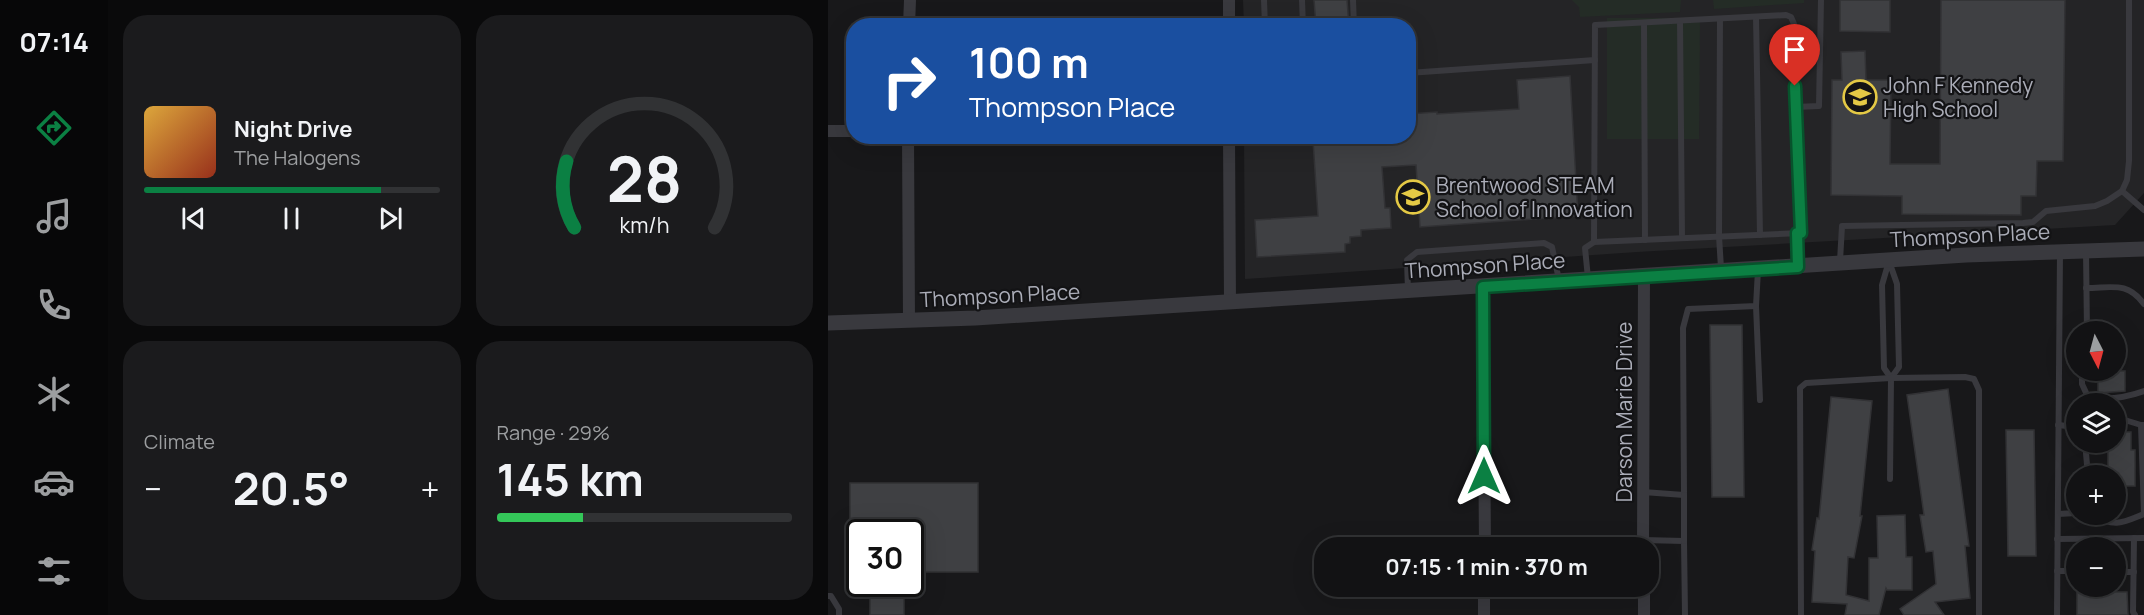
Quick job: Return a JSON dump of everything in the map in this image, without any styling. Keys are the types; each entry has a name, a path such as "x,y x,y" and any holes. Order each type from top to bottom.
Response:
{"street":[{"path":"909,18 910,0"},
{"path":"1229,0 1229,18"},
{"path":"828,131 846,131"},
{"path":"908,144 909,321"},
{"path":"1229,144 1230,303"},
{"name":"Thompson Place","path":"828,323 909,321 1230,303 2060,250 2144,249"},
{"name":"Darson Marie Drive","path":"1643,537 1644,277"},
{"path":"1483,287 1485,537"},
{"path":"1484,597 1484,615"},
{"path":"1644,597 1644,615"}],"lane":[{"path":"1264,0 1265,18"},
{"path":"1302,0 1303,18"},
{"path":"1353,0 1354,18"},
{"path":"1795,107 1819,106 1821,0"},
{"path":"1840,264 1842,226 2033,222 2046,210 2095,206 2122,191 2127,180 2129,160 2129,0"},
{"path":"1594,243 1595,26 1786,15 1791,17 1794,24 1798,267"},
{"path":"1756,17 1760,234"},
{"path":"1720,19 1719,236 1722,272"},
{"path":"1680,21 1682,238"},
{"path":"1644,23 1646,240"},
{"path":"1416,72 1595,60"},
{"path":"2122,191 2144,210"},
{"path":"1588,279 1585,248 1594,243 1799,233"},
{"path":"1408,291 1407,260 1417,252 1544,243 1552,248 1559,281"},
{"path":"2057,615 2060,250"},
{"path":"2086,250 2087,321"},
{"path":"1889,261 1882,285 1884,368 1892,378"},
{"path":"1889,261 1897,284 1899,368 1892,378 1890,479"},
{"path":"1758,270 1756,306 1760,400"},
{"path":"2086,288 2127,288 2138,295 2144,304"},
{"path":"1685,615 1683,328 1688,309 1756,306"},
{"path":"1801,615 1800,388 1806,383 1965,377 1974,379 1977,384 1978,615"},
{"path":"2082,381 2088,397 2101,399 2128,397 2144,391"},
{"path":"2126,421 2143,425 2144,514 2126,522"},
{"path":"2058,425 2066,426"},
{"path":"1643,492 1684,495"},
{"path":"2058,513 2066,513"},
{"path":"2134,538 2133,612 2135,615"},
{"path":"2057,539 2144,538"},
{"path":"1659,543 1684,541"},
{"path":"2057,571 2066,571"},
{"path":"2126,572 2134,572"},
{"path":"828,596 831,596 839,609 839,615"}],"shaded area":[{"name":"John F Kennedy High School","path":"1243,0 2144,0 2144,193 2115,225 1637,252 1245,279 1244,144 1416,144 1416,18 1244,18"},
{"path":"1572,0 1681,0 1680,12 1580,17 1579,7"},
{"path":"1713,0 1804,0 1804,3 1714,9"},
{"path":"1607,18 1700,18 1699,139 1607,139"}],"building":[{"path":"1314,0 1347,0 1348,18 1315,18"},
{"path":"1840,0 1890,0 1890,32 1840,31"},
{"path":"1941,0 2065,0 2063,161 2037,161 2036,196 2021,196 2021,215 1902,214 1902,196 1831,195 1832,80 1842,80 1841,52 1865,51 1866,80 1891,80 1890,164 1940,164"},
{"path":"1570,76 1578,216 1420,227 1416,165 1382,167 1385,208 1390,208 1391,228 1361,230 1361,236 1350,237 1350,243 1345,244 1345,252 1257,257 1255,220 1318,216 1313,144 1416,144 1416,113 1519,109 1517,80"},
{"path":"1710,325 1742,325 1744,497 1712,497"},
{"path":"2098,381 2125,381 2125,391 2098,393"},
{"path":"1948,389 1969,546 1965,546 1970,598 1935,602 1944,615 1904,615 1900,609 1936,584 1933,551 1926,552 1920,515 1924,515 1907,395"},
{"path":"1831,397 1872,401 1860,516 1862,516 1854,558 1848,557 1846,595 1869,601 1869,558 1878,558 1877,516 1905,515 1906,557 1912,557 1912,590 1887,590 1886,588 1879,615 1845,615 1847,604 1812,602 1815,551 1812,550 1817,518 1819,519"},
{"path":"2006,430 2034,430 2036,556 2008,556"},
{"path":"2126,432 2131,432 2131,450 2135,450 2135,486 2126,486 2126,465 2108,465 2108,453 2126,453"},
{"path":"850,483 978,483 978,572 924,572 924,519 850,519"},
{"path":"2127,592 2128,615 2077,615 2077,597 2126,597"},
{"path":"870,597 904,597 904,615 870,615"}],"place":[{"name":"John F Kennedy High School","path":"1860,97"},
{"name":"Brentwood STEAM School of Innovation","path":"1413,197"}],"route":[{"path":"1484,476 1483,287 1798,267 1797,233 1801,233 1795,86"}]}
